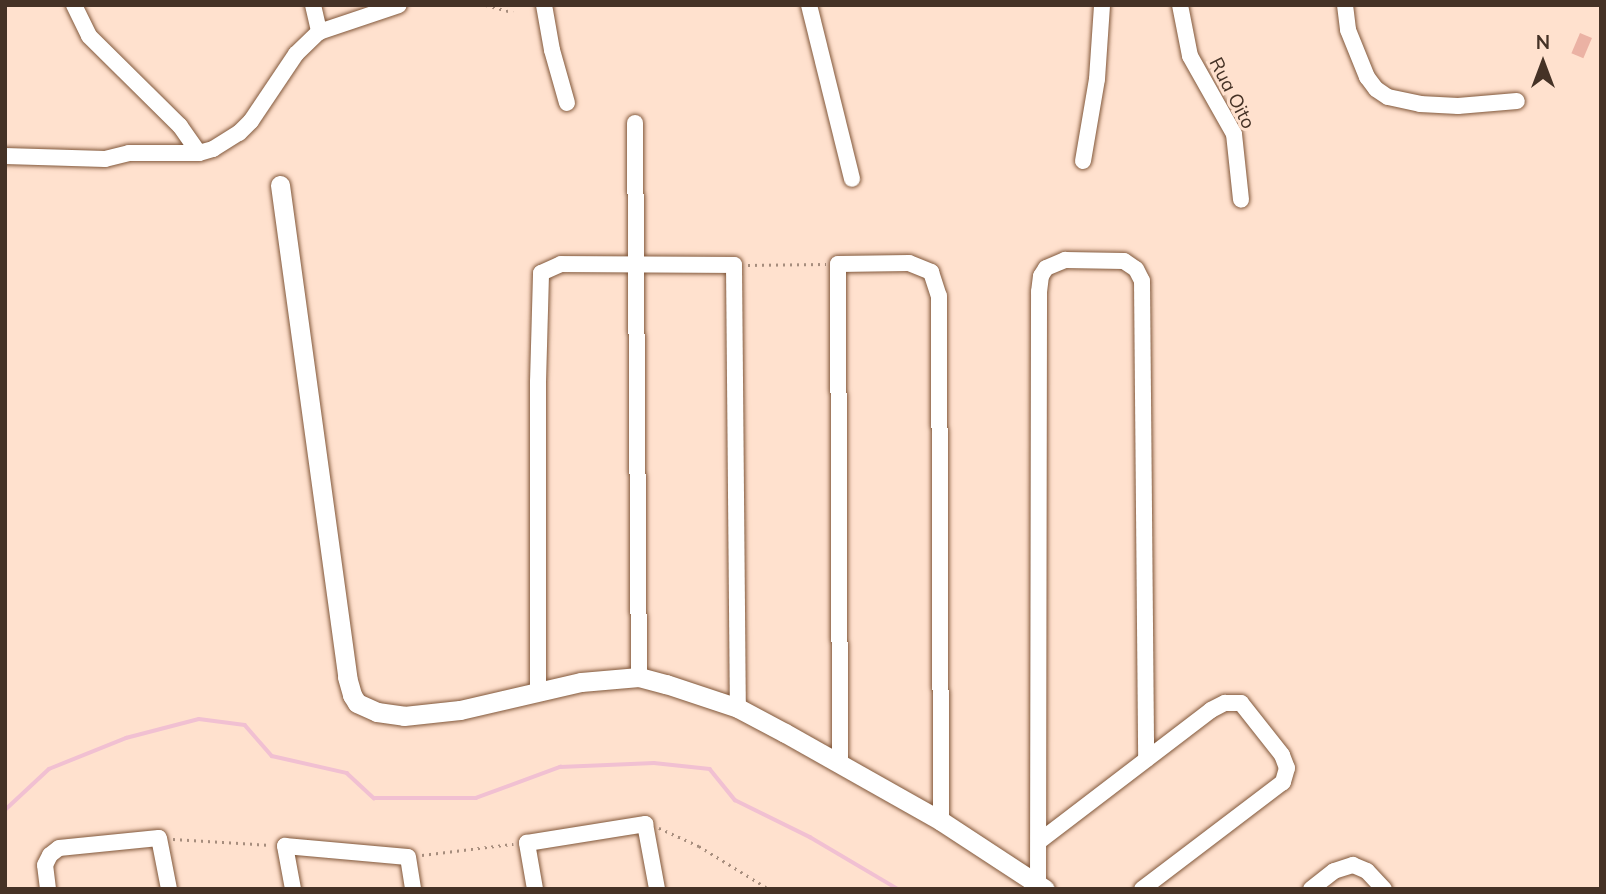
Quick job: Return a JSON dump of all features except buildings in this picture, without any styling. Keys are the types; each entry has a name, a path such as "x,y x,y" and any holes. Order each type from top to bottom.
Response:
{"street":[{"path":"74,5 89,36 180,126 199,153"},
{"path":"313,5 319,32"},
{"path":"5,156 99,159 142,152 199,153 213,149 239,133 251,121 296,54 319,32 399,5"},
{"path":"544,5 552,50 567,103"},
{"path":"809,5 852,179"},
{"path":"1083,161 1097,79 1102,5"},
{"name":"Rua Oito","path":"1180,5 1190,56 1234,134 1241,200"},
{"path":"1345,5 1348,30 1367,77 1376,89 1388,97 1420,104 1458,106 1517,101"},
{"path":"635,123 639,677"},
{"path":"280,185 352,695 368,709 404,716 460,710 581,682 639,677 738,708 941,821 1042,886"},
{"path":"1042,886 1039,292 1046,268 1066,260 1124,261 1136,269 1142,281 1146,759"},
{"path":"538,691 540,277 545,270 561,264 734,265 738,708"},
{"path":"840,764 838,264 918,265 931,272 938,288 941,821"},
{"path":"1041,840 1217,706 1236,701 1248,709 1272,739 1287,768 1281,785 1142,889"},
{"path":"535,889 527,843 645,824 657,889"},
{"path":"48,889 45,865 50,855 59,848 159,838 169,889"},
{"path":"293,889 285,846 408,857 414,889"},
{"path":"1311,889 1334,871 1353,865 1367,871 1384,889"}],"path":[{"path":"486,5 513,12"},
{"path":"734,265 838,264"},
{"path":"645,824 680,836 769,889"},
{"path":"159,838 285,846"},
{"path":"408,857 527,843"}],"waterway":[{"path":"5,810 49,769 126,738 199,719 245,725 272,756 347,773 374,798 476,798 560,767 654,763 710,769 735,800 810,837 898,889"}]}
